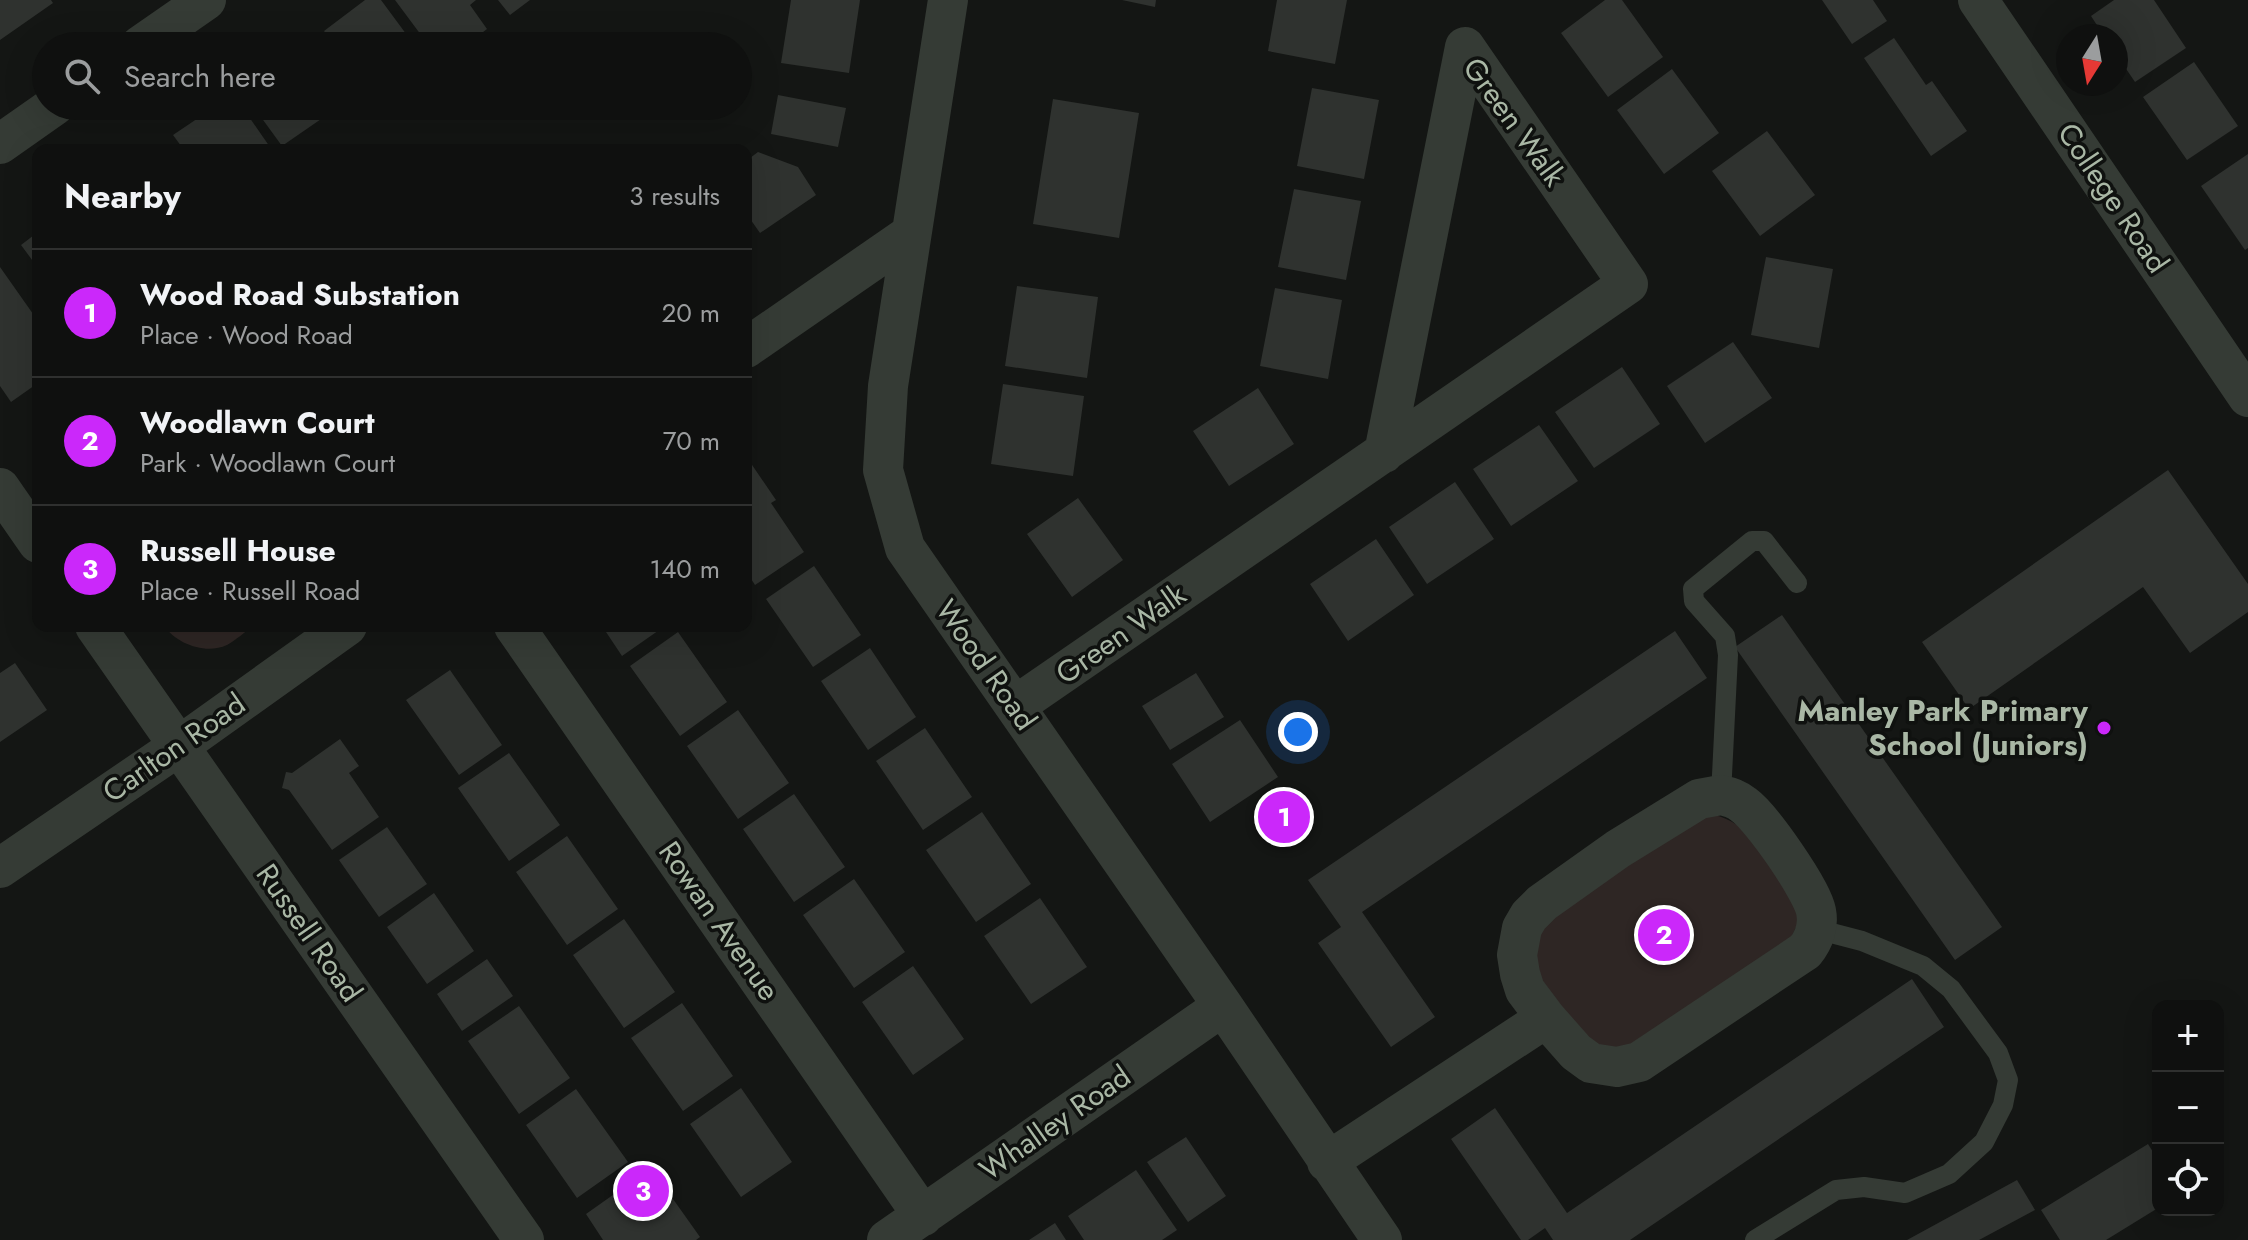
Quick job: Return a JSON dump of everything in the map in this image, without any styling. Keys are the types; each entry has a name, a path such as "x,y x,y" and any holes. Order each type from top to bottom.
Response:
{"street":[{"path":"160,32 206,0"},
{"name":"Wood Road","path":"948,0 888,386 883,470 905,548 1382,1240"},
{"name":"College Road","path":"1978,0 2248,397"},
{"name":"Green Walk","path":"1015,706 1384,453 1628,284 1465,47 1384,453"},
{"path":"0,144 34,120"},
{"path":"752,344 911,234"},
{"path":"0,488 32,534"},
{"name":"Russell Road","path":"99,632 524,1240"},
{"name":"Carlton Road","path":"0,868 339,632"},
{"name":"Rowan Avenue","path":"518,632 923,1216"},
{"path":"1721,795 1747,806 1812,897 1817,913 1813,942 1805,951 1639,1062 1629,1066 1591,1063 1576,1052 1525,990 1517,955 1522,928 1529,916 1618,849 1699,799 1721,795"},
{"name":"Whalley Road","path":"887,1240 1223,1006"},
{"path":"1327,1162 1546,1018"}],"lane":[{"path":"1721,795 1728,655 1725,636 1694,601 1693,589 1752,541 1764,541 1797,583"},
{"path":"1755,1240 1836,1190 1864,1187 1905,1193 1949,1174 1984,1142 2003,1105 2008,1080 1998,1053 1951,989 1923,966 1862,941 1816,929"}],"shaded area":[{"path":"170,632 245,632 227,645 210,649 192,646"},
{"path":"1708,814 1738,826 1762,850 1799,909 1797,925 1791,938 1672,1024 1613,1053 1583,1038 1537,973 1533,944 1553,913"}],"building":[{"path":"0,0 51,0 53,3 0,40"},
{"path":"365,0 381,0 405,32 325,32"},
{"path":"395,0 476,0 470,5 487,29 483,32 419,32"},
{"path":"498,0 530,0 510,15"},
{"path":"791,0 860,0 849,73 781,63"},
{"path":"1122,0 1156,0 1155,7"},
{"path":"1277,0 1347,0 1335,64 1268,51"},
{"path":"1605,0 1622,0 1663,57 1608,97 1561,33"},
{"path":"1822,0 1873,0 1887,21 1852,44"},
{"path":"2114,0 2154,0 2186,48 2135,82 2128,72 2128,24 2096,24 2091,16"},
{"path":"1894,38 1926,85 1932,81 1967,131 1931,156 1864,58"},
{"path":"2194,62 2238,126 2187,160 2143,97"},
{"path":"1672,69 1719,133 1664,174 1617,110"},
{"path":"1312,88 1379,100 1364,179 1297,166"},
{"path":"778,95 846,108 838,147 771,134"},
{"path":"1053,99 1139,113 1119,238 1033,224"},
{"path":"195,120 251,120 268,144 180,144 173,135"},
{"path":"263,120 320,120 285,144 281,144"},
{"path":"1767,131 1815,195 1760,236 1712,171"},
{"path":"758,152 798,167 816,195 760,233 752,222 752,156"},
{"path":"2248,154 2248,248 2245,250 2201,186"},
{"path":"1294,189 1361,201 1346,280 1278,267"},
{"path":"32,237 32,260 21,245"},
{"path":"1766,257 1833,269 1819,348 1751,335"},
{"path":"0,267 32,312 32,387 11,402 0,386"},
{"path":"1017,286 1098,297 1087,378 1005,366"},
{"path":"1275,288 1342,300 1328,379 1260,366"},
{"path":"1733,342 1772,398 1705,443 1667,386"},
{"path":"1622,367 1660,424 1594,468 1555,412"},
{"path":"1003,384 1084,396 1073,476 991,464"},
{"path":"1258,388 1294,444 1229,486 1193,431"},
{"path":"1539,425 1578,481 1511,526 1473,469"},
{"path":"752,465 776,500 771,503 804,552 755,585 752,580"},
{"path":"2168,470 2248,584 2248,612 2190,653 2143,587 1969,709 1922,642"},
{"path":"1455,482 1494,539 1427,584 1389,527"},
{"path":"1078,498 1123,560 1072,597 1027,534"},
{"path":"1376,539 1414,595 1348,641 1310,584"},
{"path":"814,566 861,635 813,667 766,599"},
{"path":"1782,615 2002,927 1955,960 1735,647"},
{"path":"1675,631 1707,678 1362,912 1435,1017 1391,1047 1318,943 1341,927 1308,880"},
{"path":"606,632 656,632 622,656"},
{"path":"678,632 727,702 680,736 630,666"},
{"path":"870,648 916,717 868,750 821,681"},
{"path":"15,663 47,710 0,742 0,673"},
{"path":"450,670 502,745 459,775 406,700"},
{"path":"1196,673 1224,717 1170,750 1142,706"},
{"path":"738,710 789,783 738,819 687,746"},
{"path":"1240,720 1278,777 1210,822 1172,764"},
{"path":"925,728 972,797 923,830 876,761"},
{"path":"340,739 359,766 349,773 379,817 332,850 289,790 282,788 286,772 292,773"},
{"path":"509,753 560,825 509,861 458,788"},
{"path":"794,794 845,867 794,902 743,829"},
{"path":"1292,798 1305,817 1277,836 1264,817"},
{"path":"982,812 1031,884 976,922 926,850"},
{"path":"387,827 427,884 379,917 339,860"},
{"path":"567,836 618,909 567,945 516,872"},
{"path":"854,879 905,952 854,988 803,915"},
{"path":"434,893 474,951 427,984 387,927"},
{"path":"1040,898 1087,967 1031,1004 984,936"},
{"path":"624,919 675,992 624,1028 573,955"},
{"path":"487,959 513,996 462,1031 437,994"},
{"path":"913,966 964,1039 913,1075 862,1002"},
{"path":"1912,979 1944,1027 1630,1240 1553,1240 1545,1228 1528,1240 1521,1240 1451,1139 1495,1108 1567,1213"},
{"path":"682,1003 733,1076 683,1111 631,1038"},
{"path":"519,1006 570,1078 519,1114 468,1041"},
{"path":"741,1088 792,1162 741,1197 690,1124"},
{"path":"576,1089 628,1162 577,1198 526,1125"},
{"path":"1186,1137 1226,1196 1188,1222 1147,1162"},
{"path":"2148,1144 2152,1150 2152,1212 2106,1240 2060,1240 2041,1210"},
{"path":"651,1168 700,1237 696,1240 603,1240 586,1214"},
{"path":"1136,1170 1177,1230 1162,1240 1084,1240 1068,1216"},
{"path":"2017,1180 2035,1210 1979,1240 1907,1240"},
{"path":"1055,1223 1066,1240 1029,1240"}],"place":[{"name":"Manley Park Primary School (Juniors)","path":"2104,728"},
{"name":"Wood Road Substation","path":"1284,817"},
{"name":"Woodlawn Court","path":"1664,935"},
{"name":"Russell House","path":"643,1191"}]}
